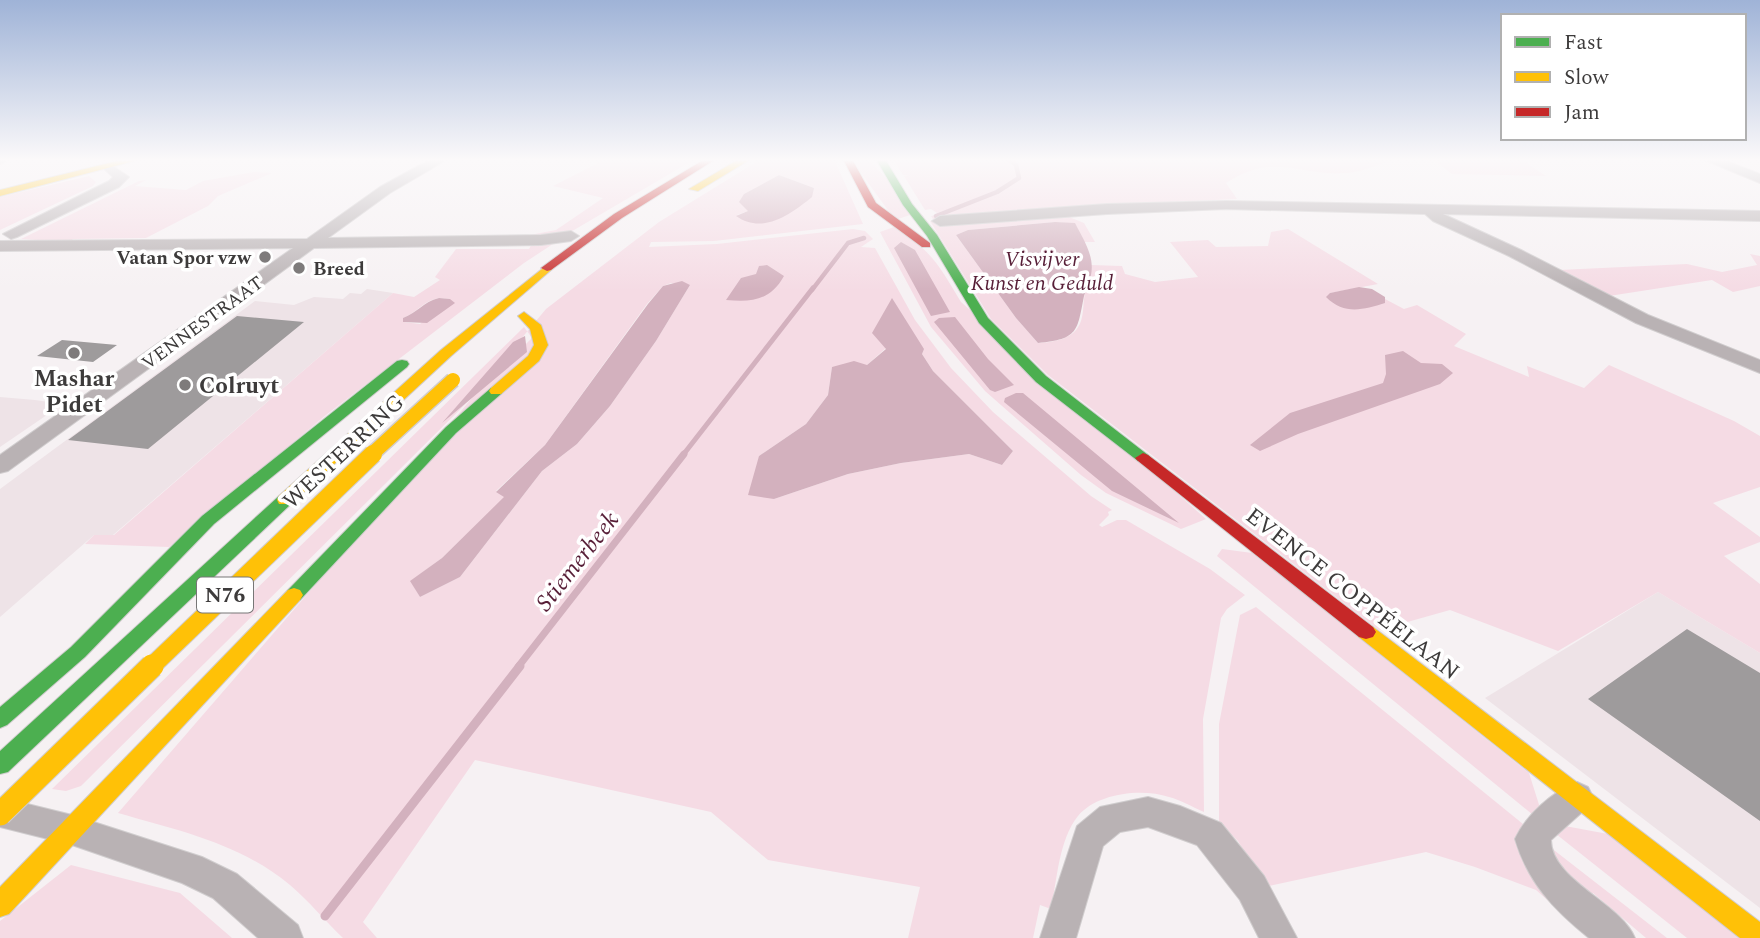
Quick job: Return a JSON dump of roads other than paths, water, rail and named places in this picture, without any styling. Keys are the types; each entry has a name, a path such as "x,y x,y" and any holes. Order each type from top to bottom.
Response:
{"main road":[{"path":"469,312 571,236 635,203"},
{"name":"WESTERRING","path":"0,765 421,376 553,263 638,203"},
{"name":"EVENCE COPPÉELAAN","path":"871,203 945,260"},
{"name":"EVENCE COPPÉELAAN","path":"907,203 932,235 983,320 1041,379 1759,938"},
{"path":"0,905 442,439 534,358 541,345 536,328 524,316"},
{"path":"0,719 88,643 208,520 354,400 412,357"},
{"name":"WESTERRING","path":"0,813 309,513 469,365"}],"street":[{"path":"5,240 77,203"},
{"name":"VENNESTRAAT","path":"0,466 367,203"},
{"path":"940,221 1161,206 1332,205 1760,216"},
{"path":"1428,208 1438,218 1515,253 1642,319 1760,367"},
{"path":"5,240 310,243 500,241 571,236"},
{"path":"1577,797 1539,829 1532,839 1536,855 1545,872 1563,892 1617,938"},
{"path":"1058,938 1089,837 1112,818 1148,812 1180,821 1209,834 1252,888 1279,938"},
{"path":"0,813 72,830 190,869 225,886 285,938"}],"water":[{"path":"740,203 804,203 786,215 766,223 746,221 736,216 748,211"},
{"name":"Visvijver Kunst en Geduld","path":"1055,222 1075,223 1090,254 1092,268 1080,318 1074,331 1062,339 1038,343 1016,318 956,235 968,230"},
{"path":"901,242 915,250 950,312 931,316 894,248"},
{"path":"767,265 784,276 773,291 752,300 726,300 741,278 756,274 759,266"},
{"path":"682,281 690,285 656,341 610,406 577,444 542,471 460,577 420,597 410,581 442,558 504,497 496,492 545,445 648,304 663,286"},
{"path":"1359,287 1372,289 1385,297 1385,303 1361,309 1347,309 1326,297 1330,293"},
{"path":"439,298 450,299 455,303 427,323 403,322 403,318"},
{"path":"892,298 924,349 922,354 933,371 1013,451 1002,465 969,454 901,463 848,474 774,499 748,495 759,456 806,424 828,395 832,367 854,361 867,365 886,349 872,333"},
{"path":"955,317 988,359 1014,385 995,392 990,390 934,322 939,318"},
{"path":"525,336 527,352 442,423 513,342"},
{"path":"1403,351 1421,363 1442,364 1453,373 1440,384 1298,434 1260,451 1250,445 1290,413 1383,383 1386,374 1385,355"},
{"path":"1023,393 1179,523 1112,491 1004,402 1005,398"}],"waterway":[{"name":"Stiemerbeek","path":"936,216 970,203"},
{"name":"Stiemerbeek","path":"812,290 848,243 864,238"},
{"name":"Stiemerbeek","path":"683,455 813,288"},
{"name":"Stiemerbeek","path":"518,667 684,454"},
{"name":"Stiemerbeek","path":"325,916 520,666"}],"place":[{"name":"Vatan Spor vzw","path":"265,257"},
{"name":"Breed","path":"299,268"},
{"name":"Mashar Pidet","path":"74,353"},
{"name":"Colruyt","path":"185,385"}]}
